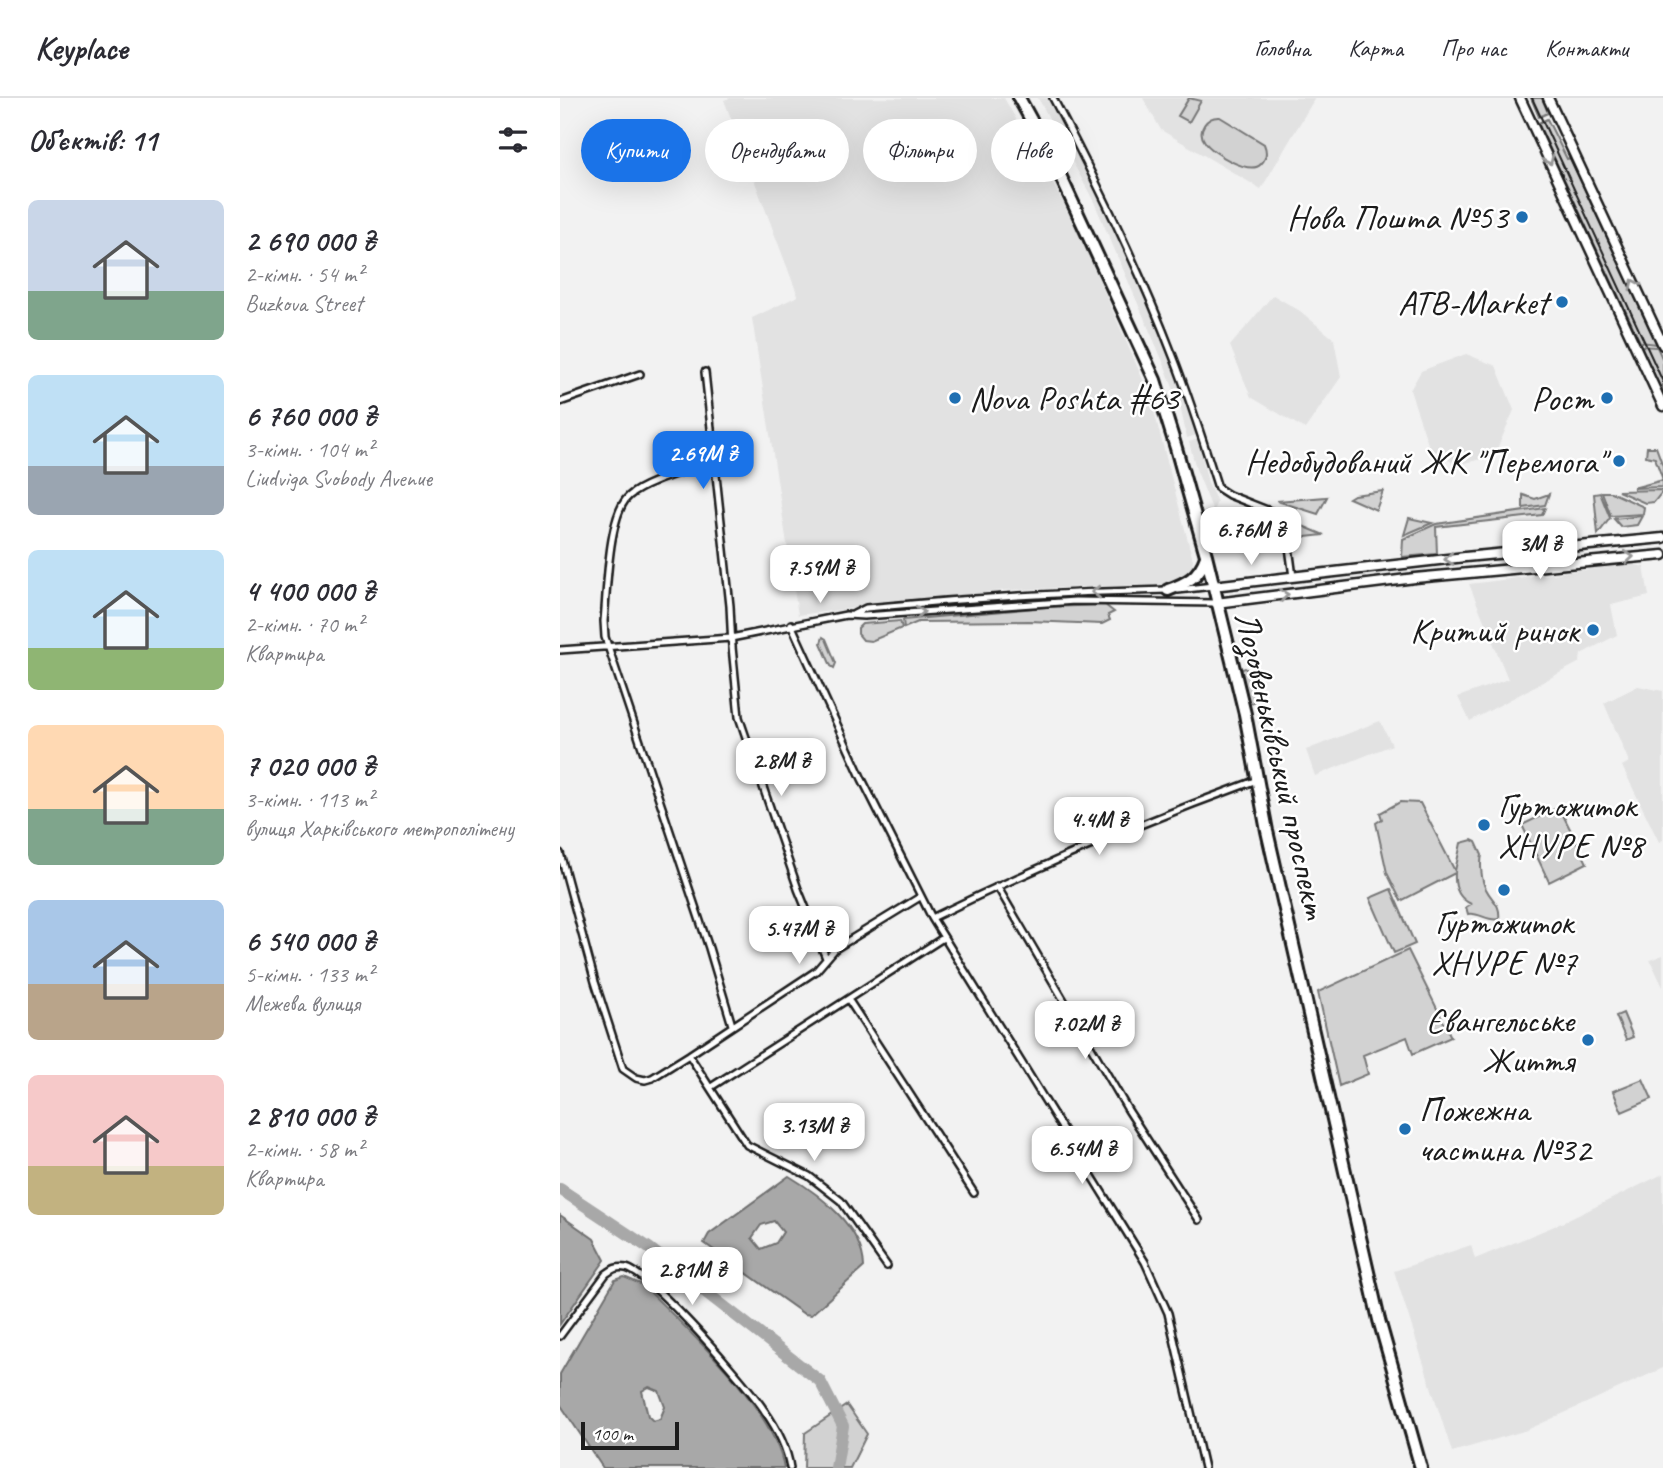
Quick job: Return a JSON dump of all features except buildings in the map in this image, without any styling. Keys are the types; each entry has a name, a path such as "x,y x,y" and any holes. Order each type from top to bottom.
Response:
{"highway":[{"name":"Лозовеньківський проспект","path":"1020,98 1053,160 1155,380 1206,556 1233,665 1259,779 1267,831 1374,1301 1421,1468"},
{"path":"1168,590 1192,579 1201,570 1206,556"}],"main road":[{"path":"1520,98 1663,407"},
{"path":"1548,98 1663,345"},
{"path":"1213,586 1663,538"},
{"path":"1216,603 1415,578 1663,555"}],"street":[{"path":"1053,98 1104,195 1144,286 1185,387 1218,488 1228,495 1285,517 1293,577"},
{"path":"705,372 739,717 798,889 826,958"},
{"path":"560,402 640,374"},
{"path":"713,461 641,488 628,496 621,505 614,522 604,621 606,647 709,948 732,1025"},
{"path":"560,650 731,638 791,624 854,614 866,608 958,599 1213,586"},
{"path":"1128,591 1129,601"},
{"path":"854,614 864,616 1075,601 1216,603"},
{"path":"791,624 920,897 1145,1262 1168,1313 1204,1468"},
{"path":"932,918 997,886 1181,807 1259,779"},
{"path":"560,853 595,982 624,1069 636,1078 645,1080 689,1055 816,971 835,949 920,897"},
{"path":"997,886 1128,1110 1199,1220"},
{"path":"711,1087 943,938"},
{"path":"848,999 974,1193"},
{"path":"689,1055 747,1145 809,1175 841,1201 887,1266"},
{"path":"560,1336 606,1274 615,1268 624,1267 634,1271 722,1357 763,1408 776,1429 788,1456 790,1468"}],"shaded area":[{"path":"1004,98 1016,119 991,119 991,182 1052,182 1077,229 1150,396 1193,560 1190,576 1174,584 1009,590 798,615 752,318 798,296 755,182 849,182 849,119 731,119 724,100"},
{"path":"1038,98 1049,98 1060,119 1050,119"},
{"path":"1143,98 1315,98 1261,189 1161,130"},
{"path":"1189,98 1201,101 1189,122 1178,116"},
{"path":"1531,98 1542,98 1548,113 1539,117"},
{"path":"1220,117 1264,144 1266,154 1261,164 1256,167 1240,165 1209,147 1202,129 1207,121"},
{"path":"1547,119 1567,159 1570,158 1657,344 1640,342 1538,123"},
{"path":"1076,152 1100,199 1164,344 1196,435 1187,438 1180,406 1164,364 1094,202 1076,168"},
{"path":"1273,295 1300,311 1334,339 1341,377 1305,429 1251,397 1230,346"},
{"path":"1641,346 1657,347 1663,360 1663,394"},
{"path":"1466,354 1496,366 1514,410 1494,456 1456,465 1429,447 1410,390 1421,371"},
{"path":"1198,439 1208,483 1217,502 1213,511 1196,469 1189,442"},
{"path":"1647,447 1656,447 1663,466 1663,480 1655,458 1646,456"},
{"path":"1663,480 1663,487 1633,488"},
{"path":"1661,490 1654,502 1645,503 1618,491"},
{"path":"1383,491 1376,510 1349,498 1354,495"},
{"path":"1602,492 1611,492 1644,507 1643,514 1611,516"},
{"path":"1600,493 1610,518 1598,534 1594,494"},
{"path":"1549,494 1545,505 1523,508 1523,495 1535,499"},
{"path":"1327,497 1318,514 1277,501"},
{"path":"1545,508 1542,515 1436,527 1437,554 1402,557 1403,539 1436,524"},
{"path":"1642,516 1637,525 1621,527 1614,519"},
{"path":"1409,518 1432,523 1404,535"},
{"path":"1293,522 1324,535 1296,538"},
{"path":"1633,564 1644,567 1649,596 1611,605 1617,635 1581,654 1580,662 1470,721 1458,697 1508,679 1469,584"},
{"path":"1112,597 996,603 996,601"},
{"path":"1105,605 1114,612 1108,615 1110,620 1102,624 1029,621 918,622 904,628 903,620 1047,607"},
{"path":"900,621 902,628 871,641 863,640 858,634 858,628 862,624"},
{"path":"823,637 836,663 834,668 821,643"},
{"path":"1245,668 1253,676 1257,692 1249,705 1241,674"},
{"path":"1638,686 1663,691 1663,840 1659,842 1622,766 1629,762 1604,703"},
{"path":"1380,721 1392,745 1315,776 1306,750"},
{"path":"1400,802 1420,803 1455,871 1461,843 1472,840 1476,842 1482,855 1483,881 1497,906 1499,919 1468,914 1466,907 1471,904 1463,899 1458,891 1455,873 1401,901 1387,873 1376,823 1382,819 1380,813"},
{"path":"1559,807 1587,863 1549,882 1522,825"},
{"path":"1391,889 1415,944 1394,953 1370,898"},
{"path":"1408,950 1451,1037 1413,1054 1407,1037 1363,1055 1368,1074 1339,1086 1318,992"},
{"path":"1663,955 1663,987 1650,960"},
{"path":"1623,1013 1633,1037 1626,1040 1616,1016"},
{"path":"1643,1079 1652,1099 1622,1112 1613,1091"},
{"path":"1663,1174 1663,1368 1527,1430 1452,1452 1394,1271 1471,1245 1475,1259 1564,1222"},
{"path":"789,1176 826,1202 848,1225 862,1252 864,1267 811,1315 804,1314 704,1243 709,1234","holes":["774,1221 783,1232 776,1243 761,1249 752,1238 761,1225"]},
{"path":"560,1215 594,1239 605,1260 560,1324"},
{"path":"624,1277 643,1285 726,1370 764,1420 777,1444 784,1468 603,1468 560,1404 560,1374 615,1280","holes":["649,1387 659,1391 665,1407 660,1419 653,1421 648,1416 642,1391"]},
{"path":"847,1405 867,1434 850,1468 804,1468 805,1433"}],"waterway":[{"path":"560,1189 649,1248 820,1381 843,1426 836,1468"}],"tram line":[{"path":"1532,98 1663,382"}],"place":[{"name":"Нова Пошта №53","path":"1522,217"},
{"name":"ATB-Market","path":"1562,302"},
{"name":"Nova Poshta #63","path":"955,398"},
{"name":"Рост","path":"1607,398"},
{"name":"Недобудований ЖК \"Перемога\"","path":"1619,461"},
{"name":"Критий ринок","path":"1593,630"},
{"name":"Гуртожиток ХНУРЕ №8","path":"1484,825"},
{"name":"Гуртожиток ХНУРЕ №7","path":"1504,890"},
{"name":"Євангельське Життя","path":"1588,1040"},
{"name":"Пожежна частина №32","path":"1405,1129"}]}
